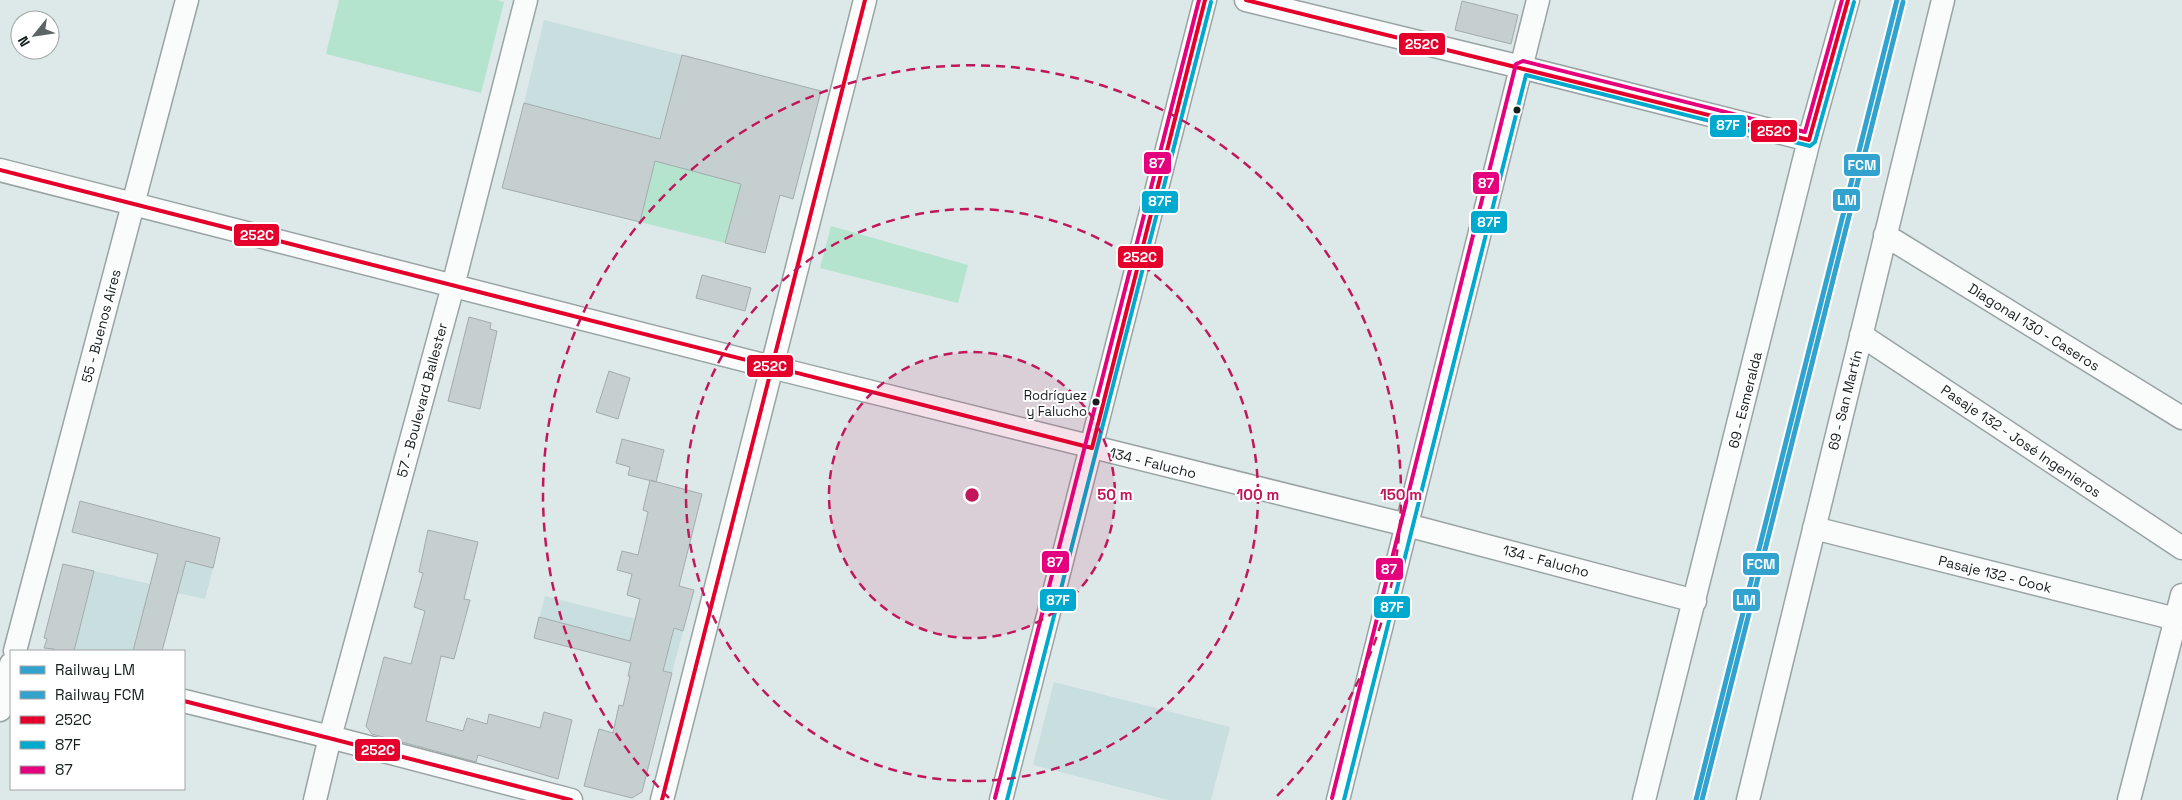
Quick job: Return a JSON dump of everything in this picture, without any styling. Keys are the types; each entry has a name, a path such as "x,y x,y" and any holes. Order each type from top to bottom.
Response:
{"street":[{"name":"55 - Buenos Aires","path":"14,650 187,0"},
{"name":"57 - Boulevard Ballester","path":"315,800 330,737 453,286 526,0"},
{"path":"662,800 865,0"},
{"path":"1001,800 1205,0"},
{"path":"1246,0 1809,140"},
{"path":"1338,800 1538,0"},
{"name":"69 - Esmeralda","path":"1644,800 1809,140 1848,0"},
{"name":"69 - San Martín","path":"1748,800 1943,0"},
{"name":"134 - Falucho","path":"0,170 1092,448 1407,525 1695,601"},
{"name":"Diagonal 130 - Caseros","path":"1885,235 2182,418"},
{"name":"Pasaje 132 - José Ingenieros","path":"1861,335 2182,548"},
{"name":"Pasaje 132 - Cook","path":"1814,528 2176,619"},
{"path":"2129,800 2182,594"},
{"path":"0,710 10,668"},
{"path":"185,701 571,800"}],"shaded area":[{"path":"544,20 682,55 660,139 524,103"},
{"path":"158,554 213,568 205,599 177,593 162,650 74,650 94,571 150,584"},
{"path":"545,596 683,631 672,673 534,638"},
{"path":"1054,682 1230,727 1211,800 1169,800 1033,765"}],"green space":[{"path":"339,0 497,0 504,2 481,93 326,54"},
{"path":"682,55 821,91 793,199 741,184 725,243 640,222"},
{"path":"831,226 968,265 958,303 820,268"}],"building":[{"path":"1462,1 1518,15 1511,44 1455,30"},
{"path":"682,55 821,91 793,199 780,195 765,253 725,243 741,184 655,161 640,222 502,188 524,103 660,139"},
{"path":"702,275 751,288 745,311 696,298"},
{"path":"469,317 491,323 490,329 497,331 480,409 448,401"},
{"path":"609,371 630,378 618,419 596,412"},
{"path":"622,439 664,450 656,482 628,475 630,467 616,463"},
{"path":"650,480 702,494 679,586 694,590 683,631 674,628 663,671 672,673 642,792 632,798 584,786 599,729 613,733 619,705 623,706 631,663 534,638 539,617 630,641 640,599 627,595 632,574 617,570 622,551 638,555 648,512 643,510"},
{"path":"80,501 220,538 213,568 186,561 162,650 133,650 158,554 72,532"},
{"path":"428,530 478,542 464,599 470,600 454,659 441,656 426,721 463,731 467,718 487,724 489,714 540,728 544,712 572,720 558,779 478,755 476,762 372,734 366,726 384,657 411,664 425,611 414,607 423,573 419,572"},
{"path":"63,564 94,571 74,650 44,648 47,639 44,638"}],"rail line":[{"name":"LM","path":"1696,800 1897,0"},
{"name":"FCM","path":"1702,800 1903,2"}],"transit line":[{"name":"252C","path":"662,800 865,0"},
{"name":"87","path":"995,798 1199,0"},
{"name":"252C","path":"0,170 1092,448 1205,0"},
{"name":"252C","path":"1246,0 1809,140 1848,0"},
{"name":"87","path":"1332,798 1516,64 1523,61 1805,132 1842,0"},
{"name":"87F","path":"1007,800 1211,2"},
{"name":"87F","path":"1344,800 1526,75 1810,146 1815,142 1854,2"},
{"name":"252C","path":"185,701 571,800"}],"place":[{"name":"Rodríguez y Falucho","path":"1096,402"}]}
